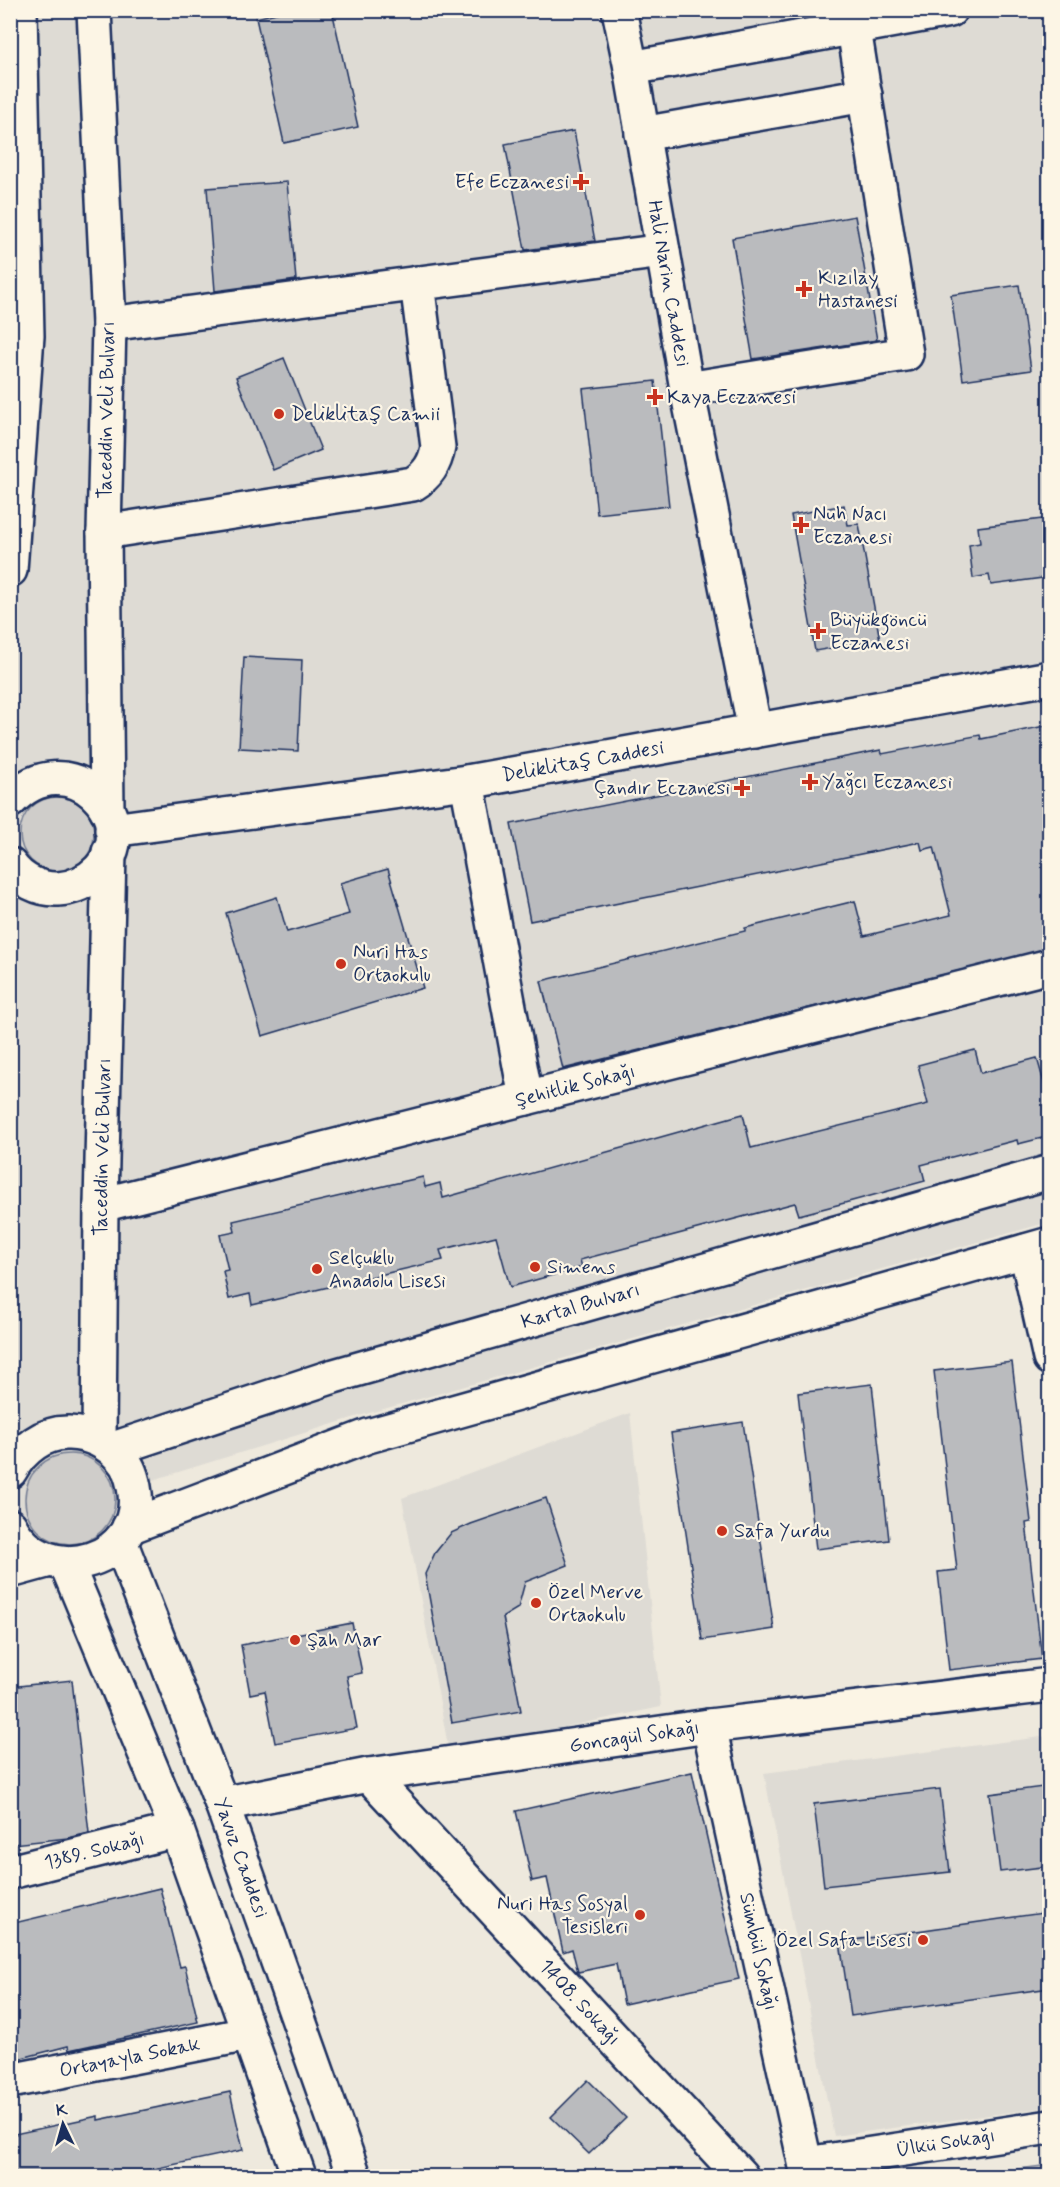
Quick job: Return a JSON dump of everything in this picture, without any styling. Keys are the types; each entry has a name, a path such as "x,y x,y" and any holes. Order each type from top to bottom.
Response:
{"street":[{"path":"10,570 27,336 20,10"},
{"name":"Taceddin Veli Bulvarı","path":"94,10 109,324 104,532 109,831 100,1205 106,1444"},
{"name":"Hali Narin Caddesi","path":"619,10 687,389 755,731"},
{"path":"631,68 950,10"},
{"path":"687,389 906,354 854,29"},
{"path":"642,134 865,95"},
{"path":"109,324 663,251"},
{"path":"104,532 413,484 421,479 433,465 438,447 417,283"},
{"name":"Deliklitaş Caddesi","path":"109,831 467,782 1050,678"},
{"path":"10,801 33,783 61,778 76,781 89,788 99,798 109,831 102,866 93,876 80,884 51,889 38,886 11,871"},
{"path":"467,782 526,1098"},
{"name":"Şehitlik Sokağı","path":"100,1205 1050,966"},
{"name":"Kartal Bulvarı","path":"106,1444 334,1376 1050,1172"},
{"path":"124,1534 368,1436 1038,1247 1050,1358"},
{"path":"10,1571 58,1562 91,1560 106,1553 124,1534 135,1502 132,1477 124,1461 106,1444 82,1434 65,1433 48,1436 33,1444 12,1463"},
{"path":"10,1526 27,1548 41,1557 58,1562 177,1830 299,2176"},
{"name":"Yavuz Caddesi","path":"124,1534 354,2176"},
{"name":"Goncagül Sokağı","path":"222,1804 369,1775 709,1726 1050,1684"},
{"name":"Sümbül Sokağı","path":"709,1726 807,2170"},
{"name":"1408. Sokağı","path":"369,1775 741,2176"},
{"name":"1389. Sokağı","path":"10,1872 177,1830"},
{"name":"Ortayayla Sokak","path":"10,2081 248,2034"},
{"name":"Ülkü Sokağı","path":"807,2170 1050,2127"}],"shaded area":[{"path":"11,11 1049,11 1049,1222 359,1416 11,1524"},
{"path":"57,797 78,803 88,813 94,834 88,855 78,865 57,871 36,865 26,855 20,834 26,813 36,803"},
{"name":"Özel Merve Ortaokulu","path":"630,1413 661,1707 449,1751 402,1498"},
{"path":"61,1454 79,1454 95,1461 108,1474 115,1490 115,1508 108,1524 95,1537 79,1544 61,1544 45,1537 32,1524 25,1508 25,1490 32,1474 45,1461"},
{"name":"Özel Safa Lisesi","path":"1049,1736 1049,2107 834,2136 764,1773"},
{"path":"1049,2165 1049,2176 967,2176"}],"building":[{"path":"288,10 332,10 358,127 284,143 256,18"},
{"path":"574,131 595,241 525,250 505,144"},
{"path":"287,182 296,280 215,291 207,188"},
{"name":"Kızılay Hastanesi","path":"855,216 877,340 753,359 732,238"},
{"path":"1019,285 1031,370 963,380 951,295"},
{"name":"Deliklitaş Camii","path":"284,358 321,450 273,470 236,377"},
{"path":"655,381 669,506 597,514 583,389"},
{"path":"844,505 848,525 859,524 880,640 815,651 791,515"},
{"path":"1050,518 1050,577 991,585 989,575 973,578 969,545 980,543 978,527"},
{"path":"244,657 302,660 298,751 239,748"},
{"path":"1050,725 1050,948 563,1069 541,981 745,931 745,928 855,901 864,936 951,915 934,847 922,850 920,842 530,921 511,824 881,750 882,754 980,735 981,739"},
{"path":"388,869 423,988 262,1036 226,913 277,897 287,932 349,914 340,883"},
{"path":"975,1050 981,1073 1037,1058 1050,1104 1050,1136 1018,1144 1017,1140 921,1165 925,1181 799,1215 795,1203 580,1260 582,1267 510,1287 496,1236 440,1250 443,1260 252,1305 250,1294 229,1299 223,1271 228,1270 220,1235 235,1232 233,1221 423,1177 425,1187 440,1183 443,1198 743,1114 751,1148 928,1104 918,1065"},
{"path":"1012,1362 1031,1522 1026,1523 1042,1659 949,1670 938,1572 957,1570 934,1371"},
{"path":"872,1384 889,1540 816,1549 798,1393"},
{"name":"Safa Yurdu","path":"743,1422 774,1629 702,1640 671,1433"},
{"path":"546,1498 568,1565 525,1582 518,1608 503,1617 521,1711 452,1723 425,1574 435,1553 451,1533"},
{"path":"352,1623 362,1673 347,1676 357,1728 275,1743 265,1691 250,1694 241,1645"},
{"path":"72,1680 89,1833 68,1838 13,1844 10,1818 10,1687"},
{"name":"Nuri Has Sosyal Tesisleri","path":"692,1772 739,1979 624,2004 616,1964 578,1972 572,1949 563,1952 547,1878 532,1881 516,1811"},
{"path":"1050,1786 1050,1866 1000,1872 990,1794"},
{"path":"940,1789 950,1872 824,1886 814,1804"},
{"path":"160,1888 180,1967 185,1966 198,2022 69,2050 68,2046 10,2061 10,1924"},
{"path":"1050,1912 1050,1988 851,2016 840,1942"},
{"path":"588,2080 626,2118 589,2154 551,2117"},
{"path":"230,2092 243,2150 130,2174 129,2171 103,2176 10,2176 10,2135 98,2116 98,2120"}],"place":[{"name":"Efe Eczanesi","path":"581,182"},
{"name":"Kızılay Hastanesi","path":"804,289"},
{"name":"Kaya Eczanesi","path":"655,397"},
{"name":"Deliklitaş Camii","path":"279,414"},
{"name":"Nuh Nacı Eczanesi","path":"801,525"},
{"name":"Büyükgöncü Eczanesi","path":"818,631"},
{"name":"Yağcı Eczanesi","path":"810,782"},
{"name":"Çandır Eczanesi","path":"742,788"},
{"name":"Nuri Has Ortaokulu","path":"341,964"},
{"name":"Simens","path":"535,1267"},
{"name":"Selçuklu Anadolu Lisesi","path":"317,1269"},
{"name":"Safa Yurdu","path":"722,1531"},
{"name":"Özel Merve Ortaokulu","path":"536,1603"},
{"name":"Şah Mar","path":"295,1640"},
{"name":"Nuri Has Sosyal Tesisleri","path":"640,1915"},
{"name":"Özel Safa Lisesi","path":"923,1940"}]}
